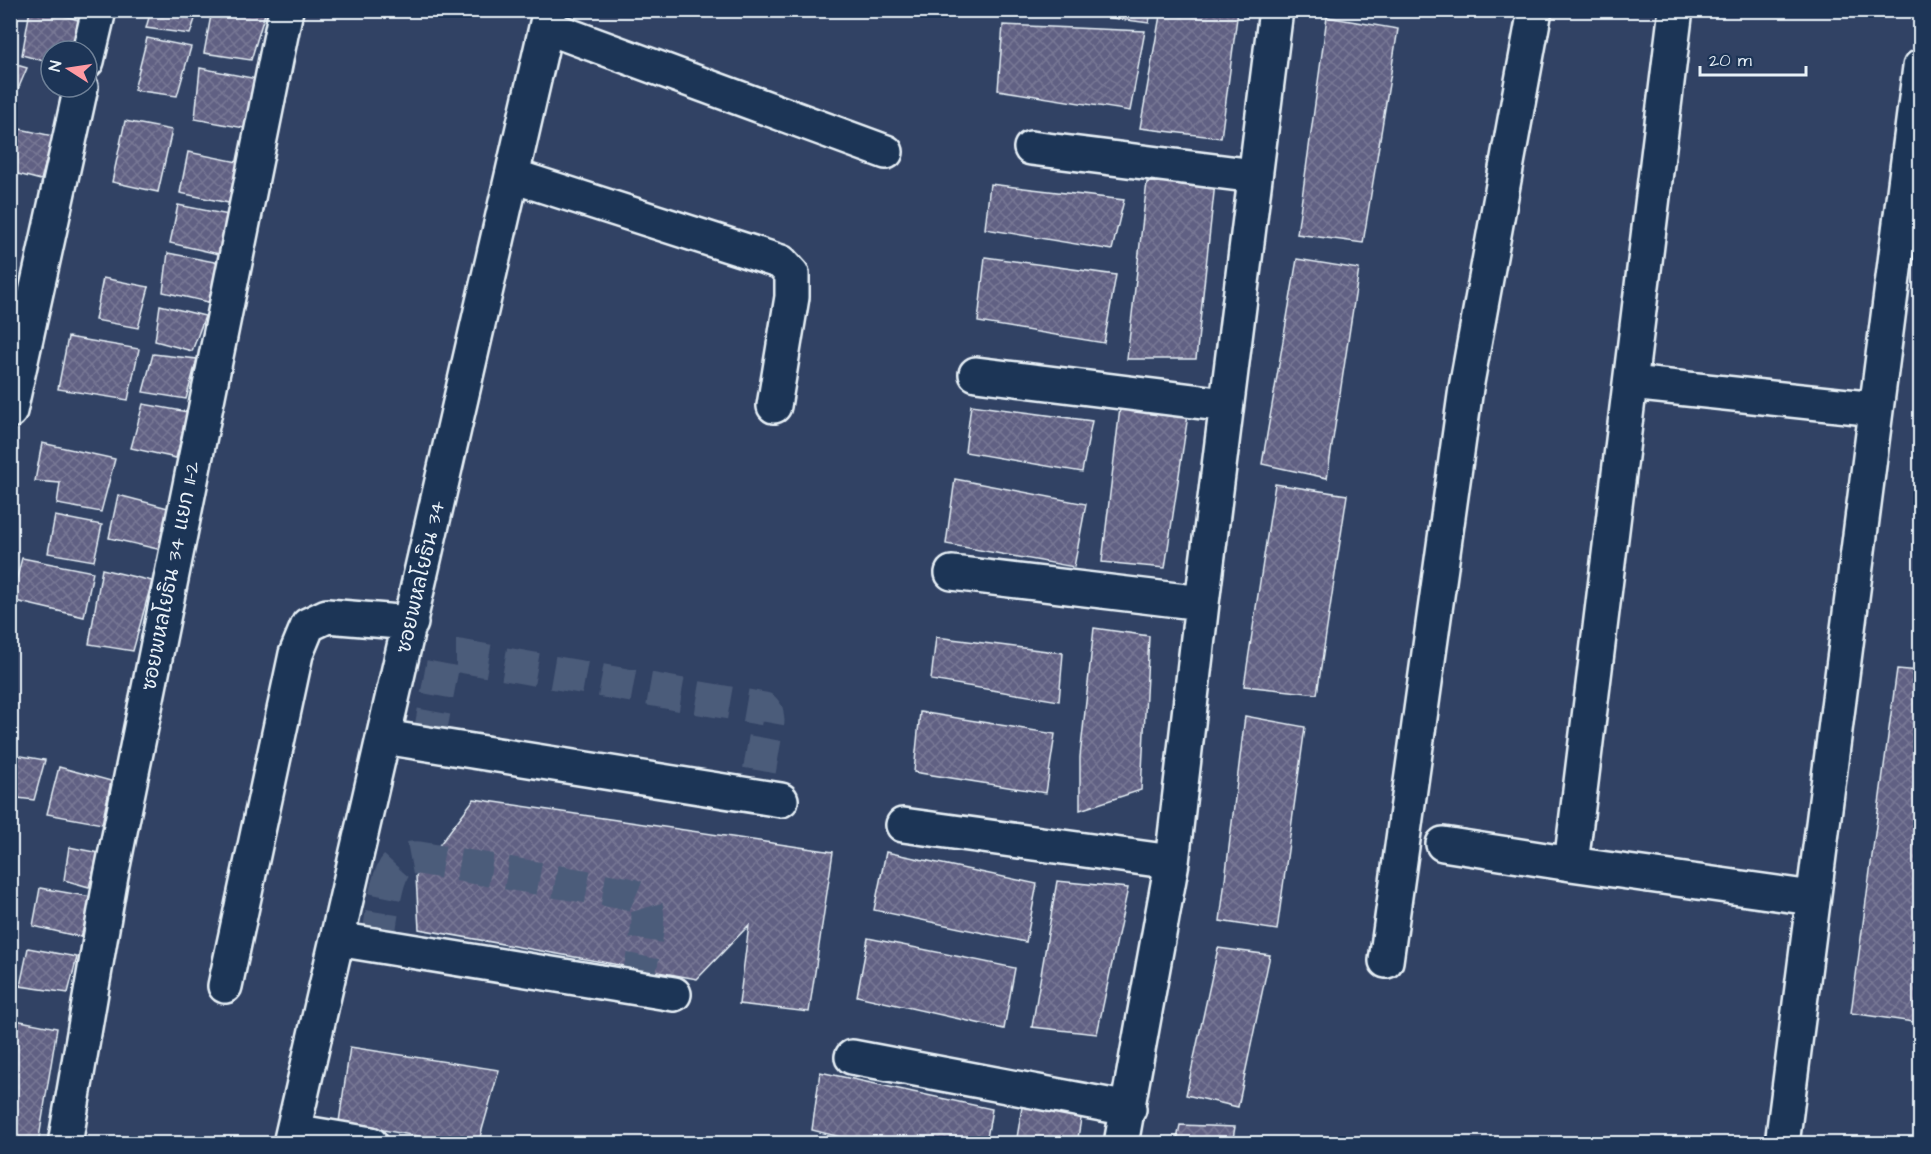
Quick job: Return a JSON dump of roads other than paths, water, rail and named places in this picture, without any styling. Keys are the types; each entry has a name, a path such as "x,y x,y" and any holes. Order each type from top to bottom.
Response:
{"street":[{"path":"92,39 99,10"},
{"name":"ซอยพหลโยธิน 34 แยก 11-2","path":"65,1143 111,876 286,10"},
{"path":"1121,1143 1172,862 1276,10"},
{"path":"1386,961 1466,388 1535,10"},
{"path":"1571,864 1675,17"},
{"path":"548,19 886,152"},
{"name":"ซอยพหลโยธิน 34","path":"292,1137 548,19"},
{"path":"1782,1143 1920,67"},
{"path":"10,411 78,99"},
{"path":"1031,148 1255,176"},
{"path":"513,176 781,262 792,274 792,297 774,406"},
{"path":"976,374 1226,405"},
{"path":"1631,383 1876,409"},
{"path":"952,573 1202,603"},
{"path":"225,986 296,654 308,625 327,616 411,623"},
{"path":"384,737 782,800"},
{"path":"903,825 1172,862"},
{"path":"1443,844 1812,898"},
{"path":"337,939 674,994"},
{"path":"852,1058 1129,1109"},
{"path":"292,1137 371,1143"}],"tunnel":[{"path":"428,744 443,663 451,656 460,656 764,709 768,721 755,796"},
{"path":"377,945 385,895 394,869 402,861 419,858 624,893 638,898 645,904 648,921 636,988"}]}
